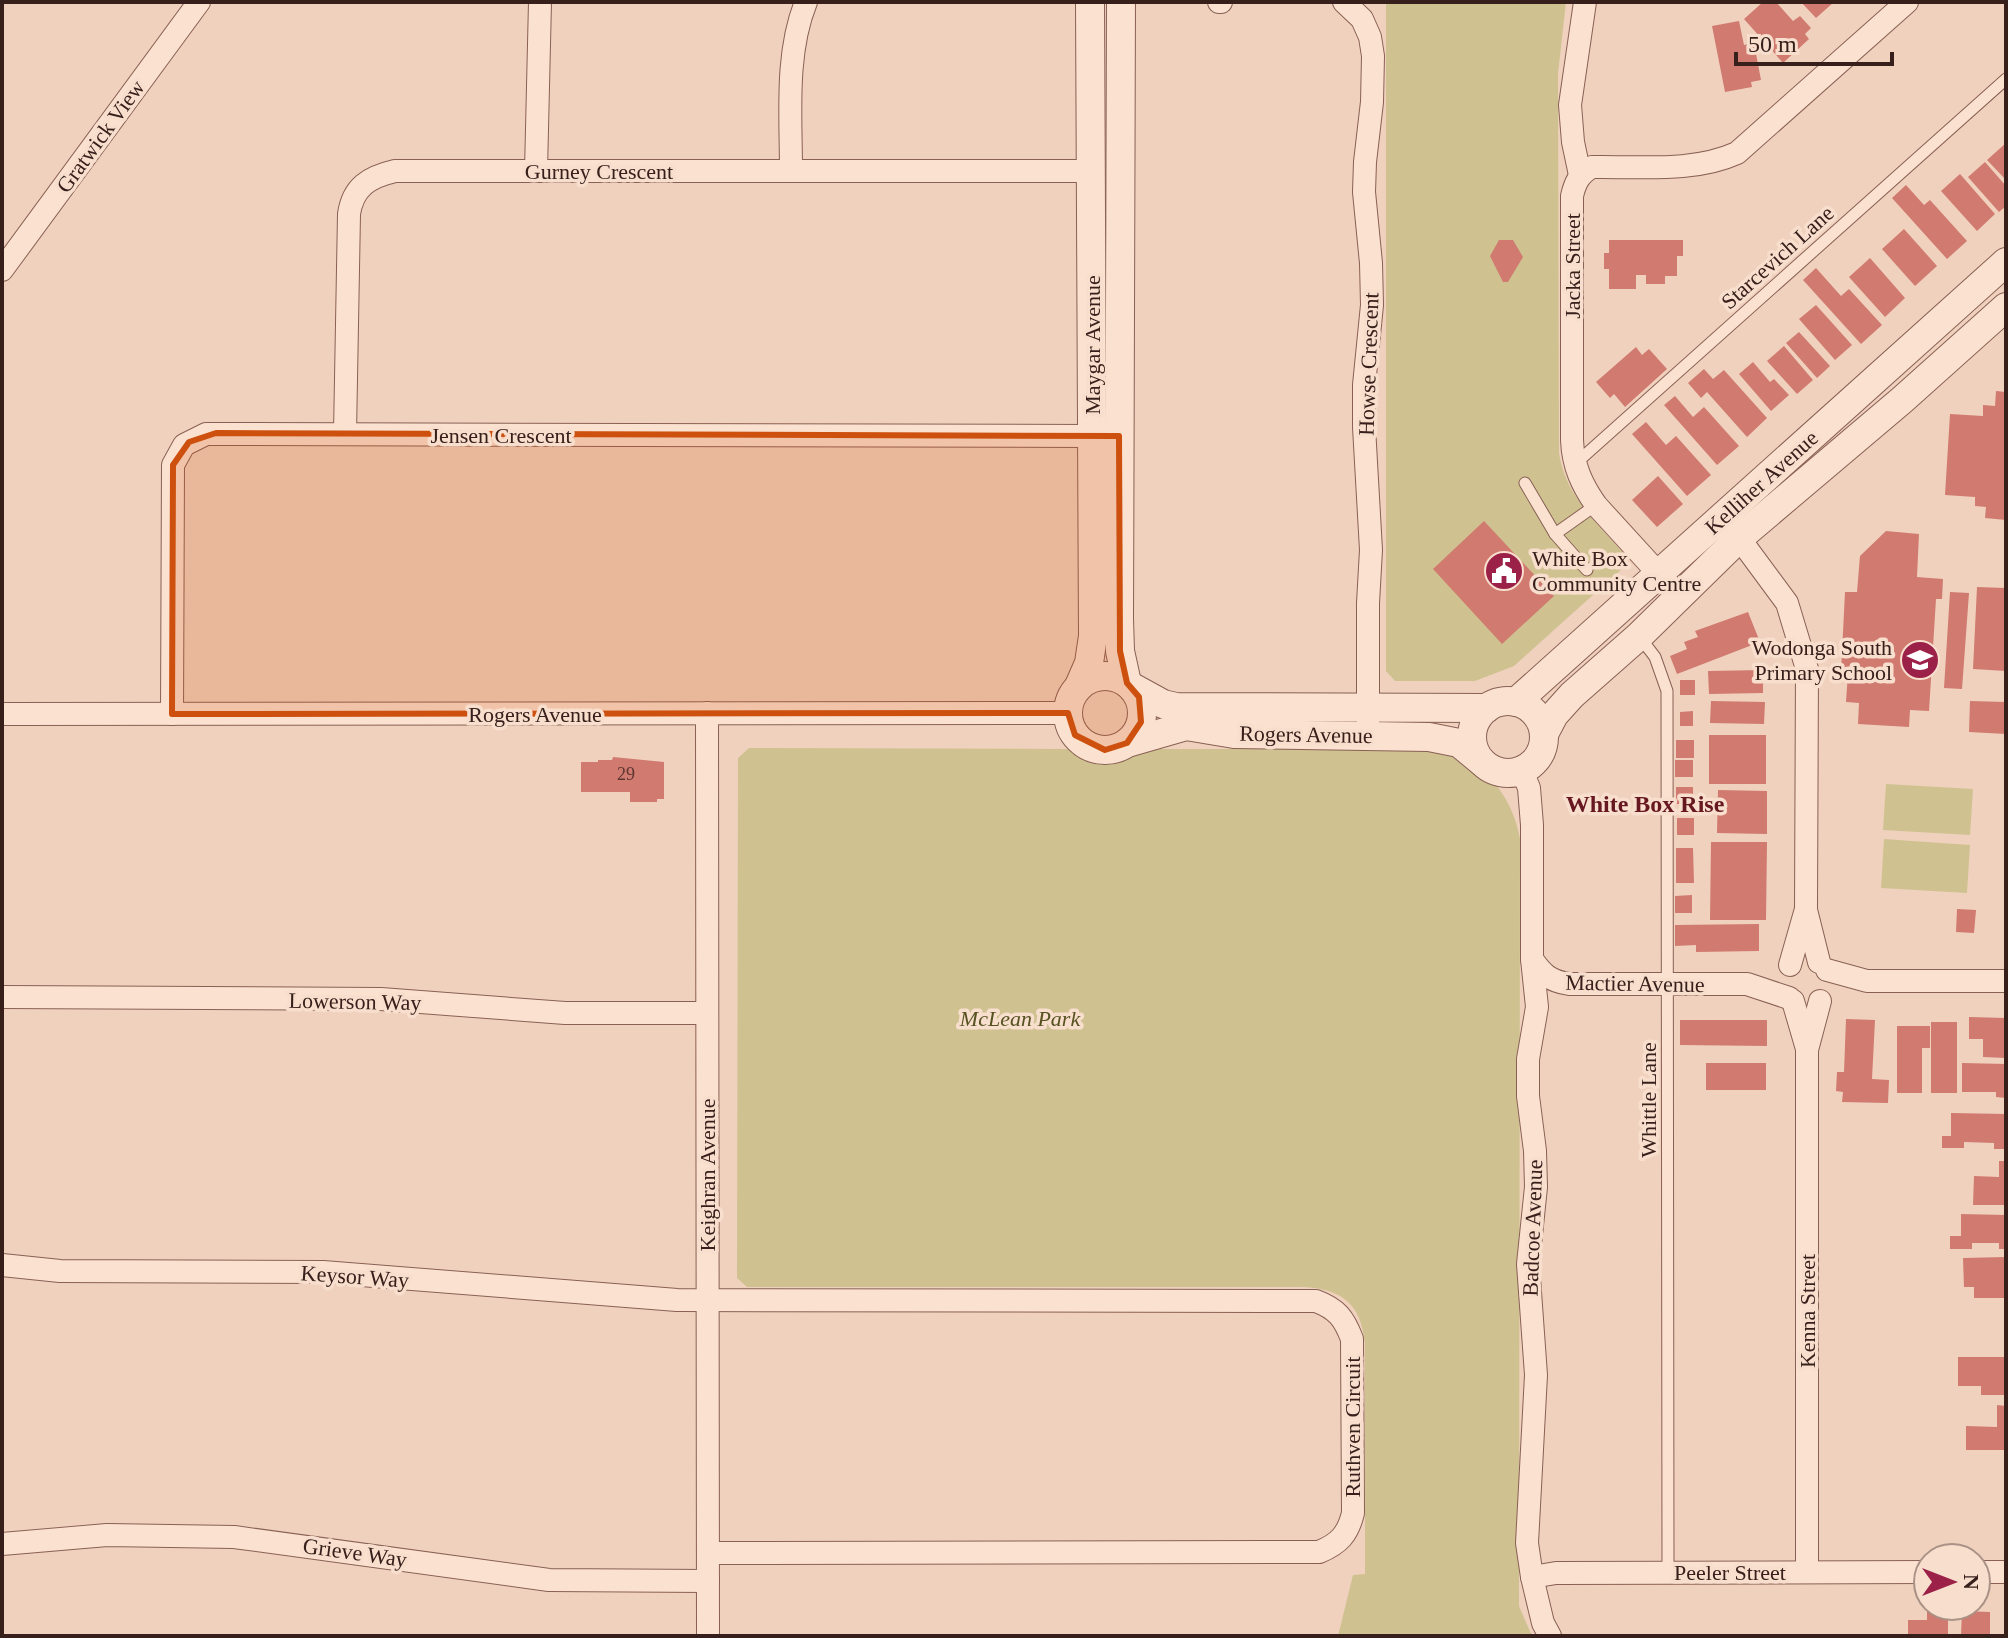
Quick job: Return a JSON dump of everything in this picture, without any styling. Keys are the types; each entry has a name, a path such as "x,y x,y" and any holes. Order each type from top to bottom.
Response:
{"street":[{"name":"Gratwick View","path":"2,270 199,2"},
{"path":"536,171 540,2"},
{"path":"791,171 792,54 796,27 806,2"},
{"name":"Maygar Avenue","path":"1090,2 1106,171"},
{"name":"Maygar Avenue","path":"1079,686 1089,663 1093,636 1106,436 1106,171 1121,2"},
{"name":"Howse Crescent","path":"1344,2 1362,19 1370,37 1373,56 1364,192 1372,305 1364,413 1371,550 1368,722"},
{"path":"1585,2 1570,105 1580,175 1592,167 1698,165 1721,161 1737,153 1907,2"},
{"name":"Gurney Crescent","path":"345,434 349,214 351,200 359,187 373,177 395,171 1106,171"},
{"name":"Jacka Street","path":"1580,175 1572,196 1572,440 1575,464 1596,505 1680,597"},
{"name":"Kelliher Avenue","path":"1516,702 2006,262"},
{"name":"Kelliher Avenue","path":"1544,734 1554,715 1572,695 1639,636 1739,538 2006,307"},
{"name":"Jensen Crescent","path":"172,714 173,473 179,452 192,439 206,434 1106,436"},
{"name":"Maygar Avenue","path":"1106,436 1120,651 1129,685"},
{"path":"1739,538 1787,603 1807,669 1806,909 1823,966 1830,977 1824,997"},
{"name":"Rogers Avenue","path":"1079,686 1097,676 1118,678 1163,704 1176,707 1368,722 1459,743 1482,762"},
{"path":"1127,743 1136,734 1142,710 1139,697 1129,685"},
{"path":"1068,713 1073,694 1079,686"},
{"path":"1506,701 1516,702 1535,713 1544,734 1539,756 1522,771 1501,773 1482,762 1475,752 1472,740 1479,717 1487,708 1506,701"},
{"name":"Rogers Avenue","path":"2,714 1068,713 1075,735 1094,748 1105,750 1186,726 1234,734 1487,708"},
{"name":"Keighran Avenue","path":"707,713 708,1636"},
{"name":"Badcoe Avenue","path":"1522,771 1529,788 1532,825 1532,959 1537,1007 1528,1059 1536,1187 1528,1264 1536,1375 1527,1543 1543,1623 1550,1636"},
{"path":"1806,909 1783,984 1791,1000 1811,1005 1867,981"},
{"path":"1788,967 1804,958 1867,981 2006,981"},
{"name":"Mactier Avenue","path":"1532,959 1543,975 1555,982 1747,984 1791,1000"},
{"name":"Mactier Avenue","path":"1747,984 1788,967"},
{"name":"Lowerson Way","path":"2,997 381,999 565,1013 707,1013"},
{"name":"Kenna Street","path":"1807,1050 1824,997"},
{"name":"Kenna Street","path":"1791,1000 1807,1050 1807,1572"},
{"name":"Keysor Way","path":"2,1265 60,1271 323,1272 547,1292 707,1300"},
{"name":"Ruthven Circuit","path":"707,1300 1316,1301 1333,1307 1345,1320 1352,1339 1353,1499 1349,1528 1341,1540 1319,1552 708,1553"},
{"name":"Grieve Way","path":"2,1544 107,1535 234,1537 549,1580 708,1581"},
{"name":"Peeler Street","path":"1532,1577 1556,1573 1668,1571 1912,1572"}],"lane":[{"name":"Starcevich Lane","path":"1575,464 2006,79"},
{"path":"1525,483 1555,534 1587,570"},
{"path":"1555,534 1596,505"},
{"name":"Whittle Lane","path":"1639,636 1655,657 1667,691 1668,1571"}],"highlighted area":[{"path":"216,433 1119,436 1120,651 1127,683 1139,697 1141,722 1127,743 1105,750 1075,735 1068,713 172,714 173,465 189,442"}],"green space":[{"path":"1386,2 1566,2 1558,74 1559,453 1562,468 1575,495 1624,554 1624,567 1514,666 1475,681 1395,681 1386,671"},
{"name":"McLean Park","path":"749,748 1067,749 1108,758 1148,749 1425,749 1469,762 1499,789 1513,813 1520,839 1519,1606 1532,1636 1338,1636 1353,1575 1365,1574 1365,1344 1359,1318 1346,1300 1337,1294 1300,1287 747,1287 737,1278 738,758"},
{"path":"1886,784 1973,789 1970,835 1883,830"},
{"path":"1884,839 1970,845 1967,893 1881,888"}],"building":[{"path":"1763,2 1776,2 1793,21 1800,16 1811,28 1805,34 1809,39 1783,63 1744,19"},
{"path":"1801,2 1834,2 1816,18"},
{"path":"1739,21 1744,45 1754,43 1761,80 1751,82 1752,87 1725,92 1712,26"},
{"path":"2006,143 2006,180 1987,160"},
{"path":"1985,162 2006,186 2006,206 1999,212 1968,177"},
{"path":"1960,174 1995,214 1977,231 1941,191"},
{"path":"1906,185 1924,205 1930,200 1967,241 1947,259 1892,198"},
{"path":"1904,229 1937,266 1915,286 1882,249"},
{"path":"1499,240 1513,240 1523,257 1508,282 1503,282 1490,256"},
{"path":"1609,240 1683,240 1683,256 1677,256 1677,276 1665,276 1665,284 1646,284 1646,275 1636,275 1636,289 1609,289 1609,269 1604,269 1604,253 1609,253"},
{"path":"1870,258 1905,298 1885,317 1849,277"},
{"path":"1816,268 1841,296 1849,289 1882,325 1861,344 1803,280"},
{"path":"1816,305 1852,345 1835,360 1799,319"},
{"path":"1799,332 1830,366 1817,378 1786,343"},
{"path":"1784,346 1813,380 1797,394 1767,361"},
{"path":"1636,347 1642,355 1649,349 1667,369 1625,407 1614,394 1610,398 1596,382"},
{"path":"1753,362 1770,382 1774,379 1789,395 1771,411 1739,374"},
{"path":"1704,369 1713,379 1724,370 1767,418 1747,437 1707,392 1701,398 1688,383"},
{"path":"1996,391 2006,392 2006,520 1985,518 1986,507 1975,506 1975,497 1945,495 1950,414 1983,416 1983,405 1995,406"},
{"path":"1675,396 1693,417 1704,407 1739,446 1717,465 1664,405"},
{"path":"1646,422 1666,445 1676,436 1711,475 1687,496 1632,434"},
{"path":"1658,476 1683,504 1657,527 1632,500"},
{"path":"1484,521 1554,596 1502,644 1433,569"},
{"path":"1886,531 1919,534 1917,577 1943,579 1942,599 1936,599 1929,711 1910,710 1909,727 1858,724 1859,703 1846,702 1848,672 1841,672 1845,592 1857,592 1860,556"},
{"path":"1977,587 2006,588 2006,671 1973,669"},
{"path":"1950,592 1969,593 1962,689 1944,688"},
{"path":"1748,612 1760,642 1677,674 1670,656 1687,649 1684,642 1698,637 1695,631"},
{"path":"1763,670 1763,693 1709,694 1708,671"},
{"path":"1680,680 1695,680 1695,695 1680,695"},
{"path":"1711,701 1765,702 1764,724 1710,723"},
{"path":"1970,701 2006,702 2006,734 1969,732"},
{"path":"1693,711 1693,726 1680,726 1680,712"},
{"path":"1709,735 1766,735 1766,784 1709,784"},
{"path":"1676,740 1694,740 1694,758 1676,758"},
{"path":"613,757 664,762 664,799 630,802 630,792 581,792 581,762 612,760"},
{"path":"1675,760 1693,760 1693,777 1675,777"},
{"path":"1676,787 1693,787 1693,804 1676,804"},
{"path":"1718,790 1767,791 1767,834 1717,833"},
{"path":"1677,818 1694,818 1694,835 1677,835"},
{"path":"1711,842 1767,842 1766,920 1710,920"},
{"path":"1676,848 1693,848 1694,883 1676,883"},
{"path":"1692,895 1692,913 1675,913 1675,896"},
{"path":"1957,909 1976,910 1974,933 1956,932"},
{"path":"1759,924 1759,951 1696,952 1696,945 1675,946 1675,925"},
{"path":"1969,1017 2006,1018 2006,1058 1983,1057 1983,1039 1969,1039"},
{"path":"1846,1019 1875,1020 1872,1079 1889,1080 1888,1103 1842,1102 1843,1092 1836,1091 1837,1072 1844,1072"},
{"path":"1680,1020 1767,1020 1767,1046 1680,1045"},
{"path":"1931,1022 1957,1022 1957,1093 1931,1093"},
{"path":"1897,1026 1930,1026 1930,1048 1922,1048 1922,1093 1897,1093"},
{"path":"1706,1063 1766,1063 1766,1090 1706,1090"},
{"path":"1962,1063 2006,1064 2006,1098 1996,1097 1996,1092 1962,1092"},
{"path":"1951,1113 2006,1114 2006,1149 1994,1149 1994,1143 1964,1142 1964,1148 1942,1148 1942,1136 1951,1136"},
{"path":"1999,1161 2006,1161 2006,1205 1973,1205 1974,1176 1999,1177"},
{"path":"1961,1214 2006,1215 2006,1249 1999,1249 1999,1243 1972,1243 1972,1249 1950,1249 1950,1236 1961,1236"},
{"path":"2006,1257 2006,1298 1974,1298 1974,1287 1964,1287 1963,1258"},
{"path":"1958,1357 2006,1357 2006,1395 1981,1395 1981,1386 1958,1386"},
{"path":"1997,1405 2006,1406 2006,1450 1966,1450 1966,1426 1997,1427"},
{"path":"1908,1620 1948,1622 1948,1636 1908,1636"},
{"path":"1962,1622 1990,1622 1990,1636 1961,1636"}],"place":[{"name":"White Box Community Centre","path":"1504,571"},
{"name":"Wodonga South Primary School","path":"1920,660"}],"district":[{"name":"White Box Rise","path":"1645,804"}]}
